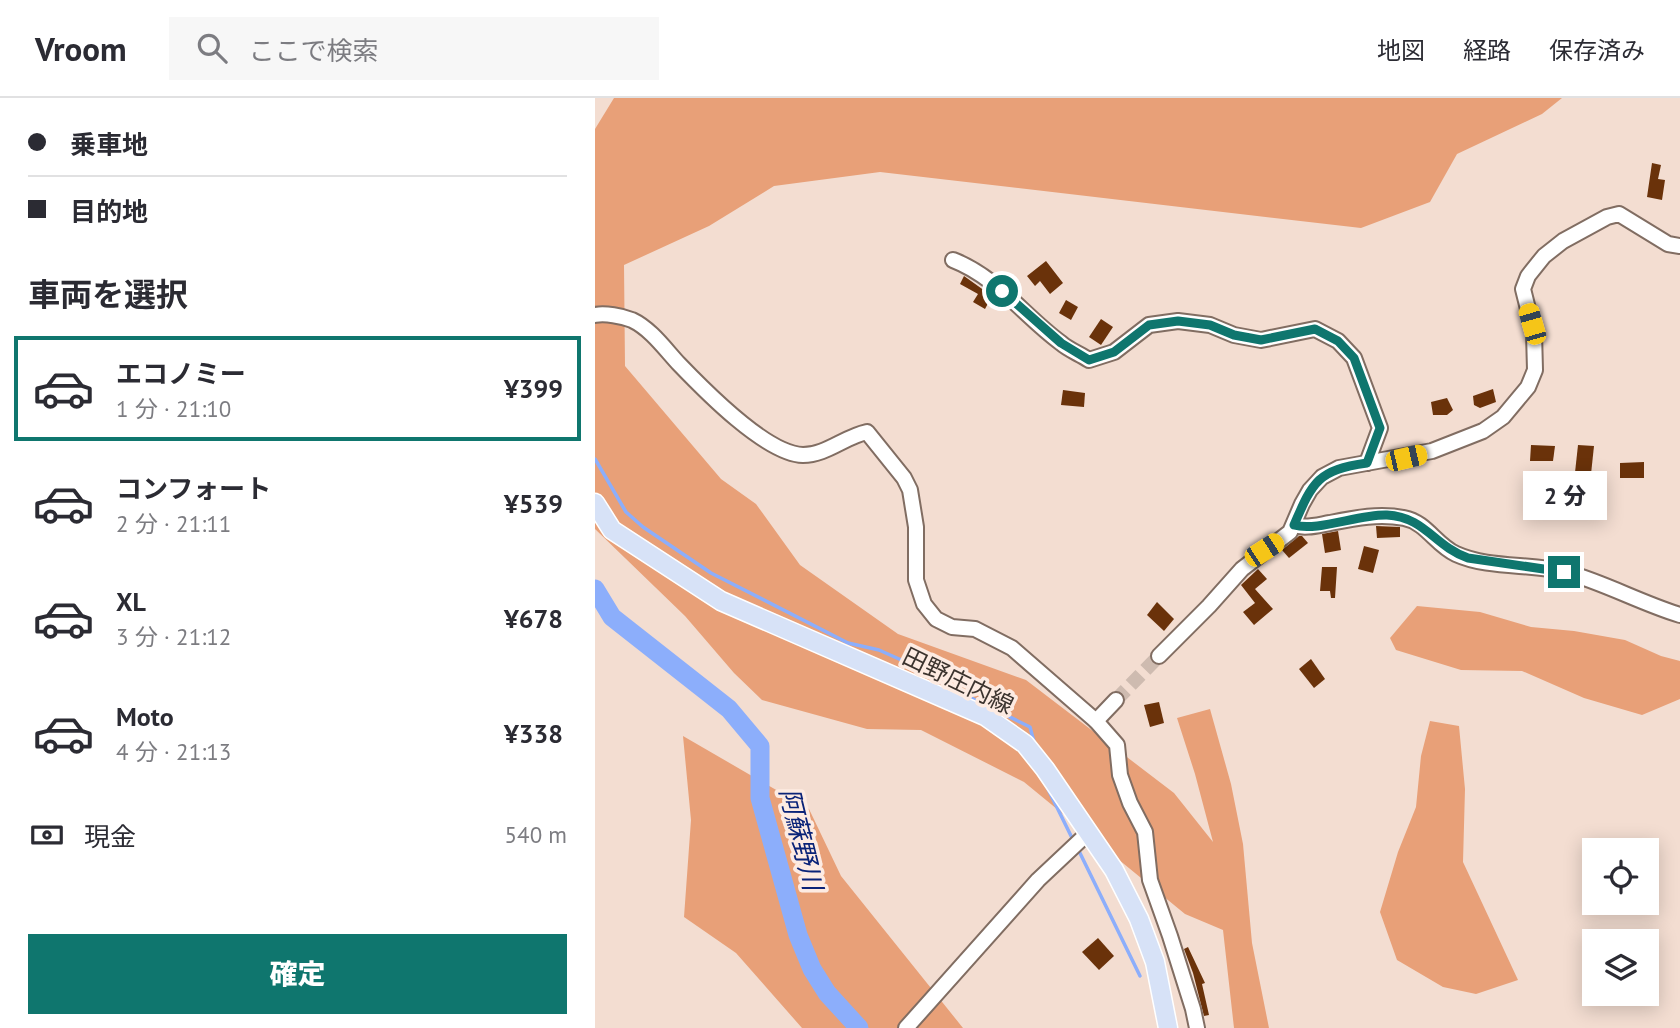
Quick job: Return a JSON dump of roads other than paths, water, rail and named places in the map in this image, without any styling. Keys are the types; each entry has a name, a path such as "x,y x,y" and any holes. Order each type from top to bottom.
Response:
{"main road":[{"name":"田野庄内線","path":"595,503 612,530 721,601 985,716 1025,744 1114,870 1139,919 1155,962 1168,1028"}],"street":[{"path":"1159,656 1241,569 1286,536 1310,490 1322,477 1339,468 1424,454 1465,439 1503,417 1532,379 1535,361 1534,329 1524,285 1543,256 1563,241 1607,216 1619,214 1668,244 1680,246"},
{"path":"953,260 971,267 985,277 1061,343 1089,360 1114,352 1149,325 1178,321 1210,325 1234,335 1261,340 1315,329 1338,341 1354,358 1380,428 1367,463"},
{"path":"595,315 631,320 649,331 697,383 751,430 774,446 798,455 817,455 852,435 867,432 904,478 910,490 916,527 916,580 924,604 936,619 952,627 975,629 1012,648 1096,720 1117,745 1120,775 1145,832 1150,880 1182,972 1197,1028"},
{"path":"1294,525 1314,526 1378,516 1407,519 1417,523 1454,553 1481,561 1564,572 1622,591 1680,615"},
{"path":"1096,720 1116,700"},
{"path":"906,1028 1038,880 1088,833"}],"waterway":[{"path":"595,459 626,512 643,527 711,573 848,643 879,650 908,663 951,688 1030,727 1034,742"},
{"name":"阿蘇野川","path":"595,589 612,617 729,709 760,746 760,798 798,935 812,969 827,993 859,1028"},
{"path":"1047,787 1074,842"},
{"path":"1078,849 1140,976"}],"tunnel":[{"path":"1116,700 1159,656"}]}
